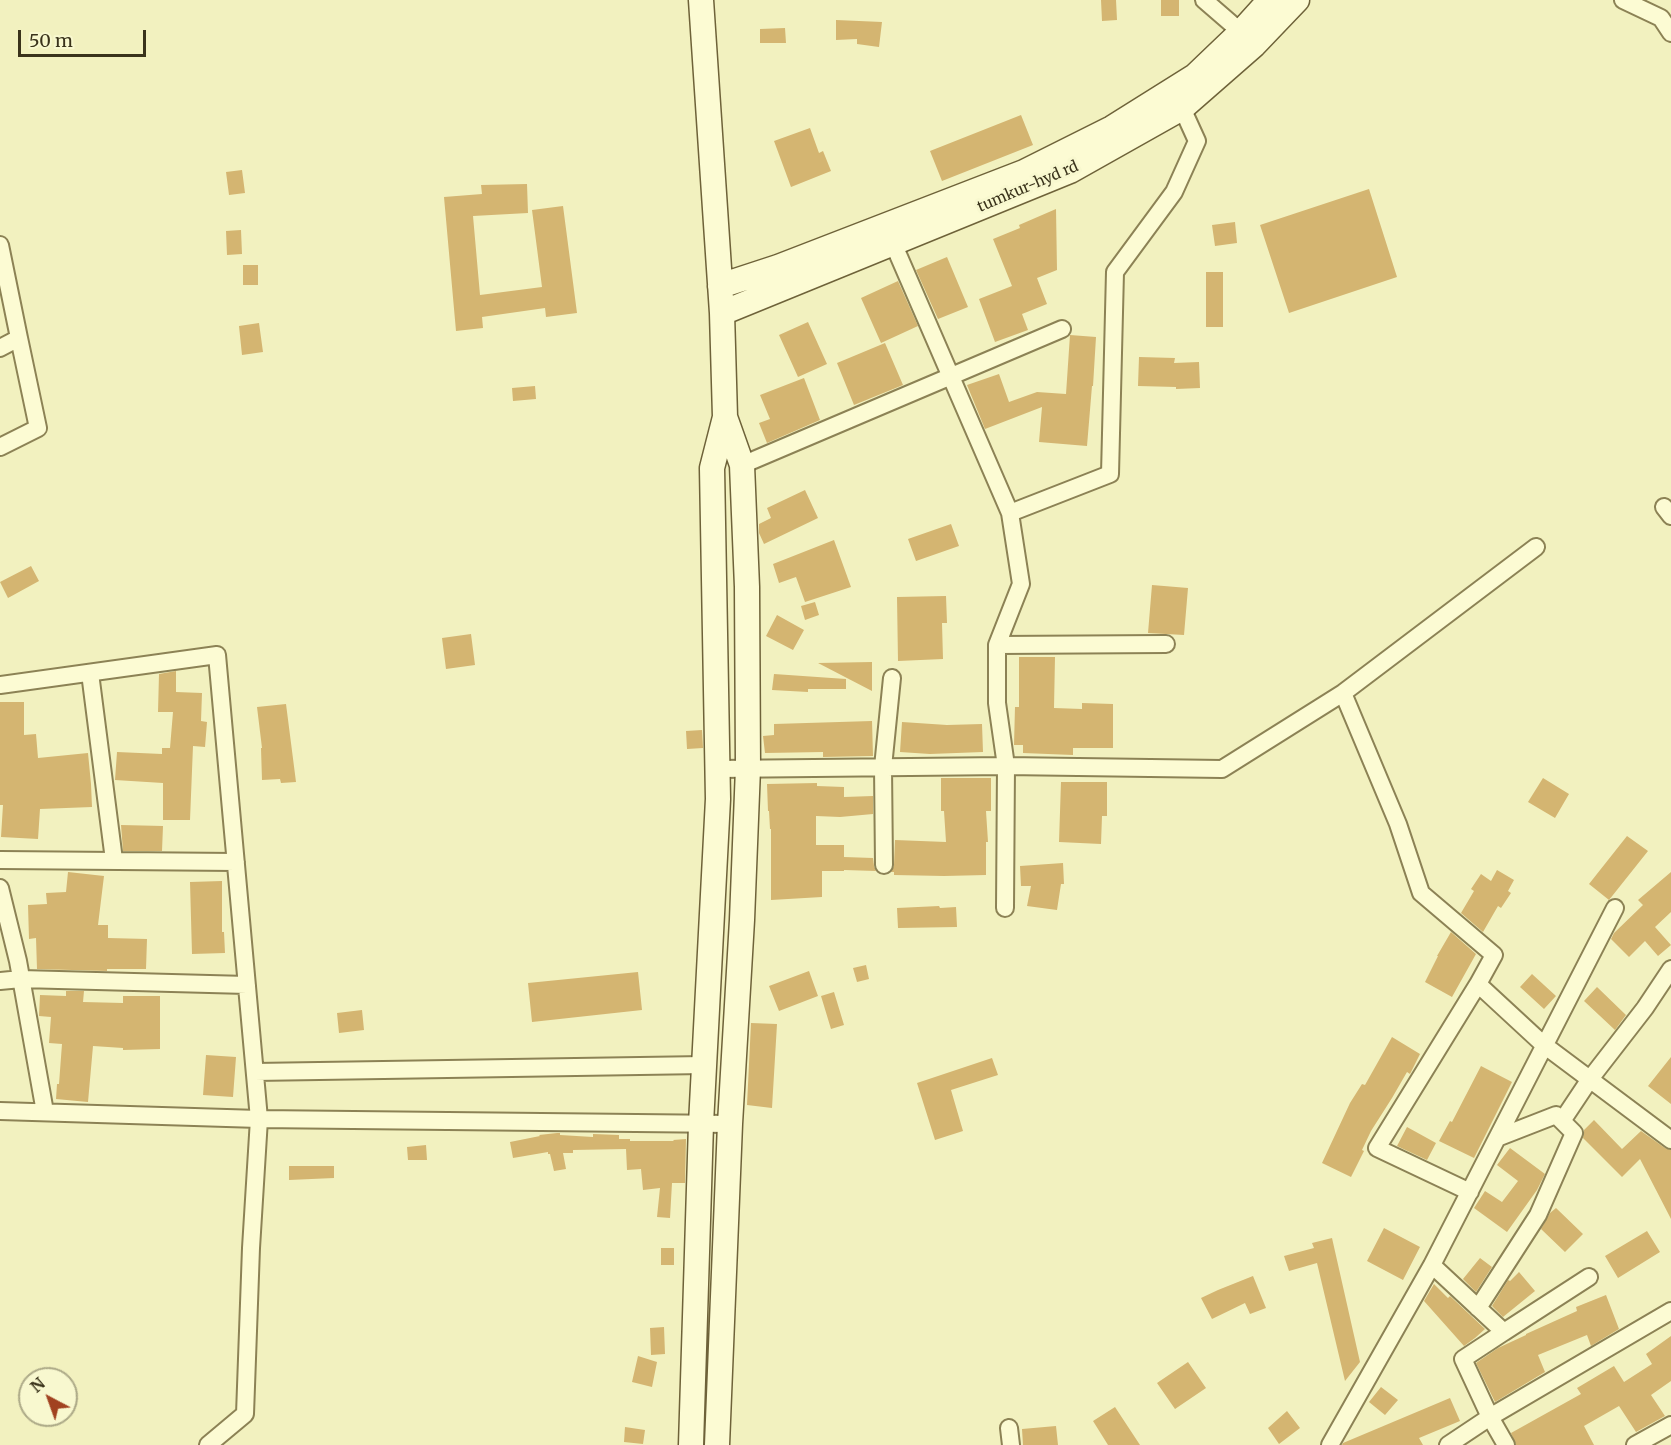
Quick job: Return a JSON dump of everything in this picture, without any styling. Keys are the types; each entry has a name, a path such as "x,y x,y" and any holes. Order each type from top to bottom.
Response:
{"main road":[{"path":"691,1445 701,1124 718,799 712,468 725,417 722,313 701,0"},
{"path":"720,286 778,267 1024,172 1112,128 1195,76 1241,32 1270,0"},
{"name":"tumkur-hyd rd","path":"722,313 1070,171 1182,108 1254,45 1296,0"},
{"path":"717,1445 748,768 747,587 742,465 725,417"}],"street":[{"path":"1204,0 1241,32"},
{"path":"1623,0 1661,18 1671,33"},
{"path":"1010,513 1110,474 1115,272 1174,192 1197,141 1182,108"},
{"path":"893,243 1010,513 1021,584 997,645 997,703 1005,766 1005,908"},
{"path":"0,245 38,428 0,447"},
{"path":"742,465 1062,329"},
{"path":"0,348 20,338"},
{"path":"718,769 1005,766 1222,769 1343,693 1536,547"},
{"path":"997,645 1166,644"},
{"path":"0,686 216,655 259,1119 251,1248 245,1414 208,1445"},
{"path":"90,673 114,860"},
{"path":"884,865 883,767 892,678"},
{"path":"1343,693 1398,824 1421,893 1494,955 1377,1148 1470,1192"},
{"path":"0,860 236,862"},
{"path":"0,888 21,979 45,1112"},
{"path":"1330,1445 1432,1265 1615,908"},
{"path":"1562,1121 1671,969"},
{"path":"0,981 21,979 247,985"},
{"path":"1478,984 1544,1045 1671,1140"},
{"path":"255,1072 704,1065"},
{"path":"0,1111 259,1119 730,1124"},
{"path":"1478,1308 1538,1215 1574,1133 1556,1114 1497,1138"},
{"path":"1432,1265 1504,1332"},
{"path":"1506,1445 1463,1359 1589,1277"},
{"path":"1448,1445 1490,1417 1671,1311"},
{"path":"1635,1445 1671,1425"}],"building":[{"path":"1101,0 1116,0 1117,20 1102,21"},
{"path":"1161,0 1179,0 1179,16 1161,16"},
{"path":"836,20 882,22 879,47 857,44 857,39 836,40"},
{"path":"785,28 786,43 760,43 760,29"},
{"path":"1021,115 1033,145 942,181 930,151"},
{"path":"810,128 819,153 823,151 831,171 791,187 774,141"},
{"path":"242,170 245,193 229,195 226,172"},
{"path":"527,184 528,213 473,216 480,295 542,287 532,210 563,206 577,313 546,317 545,308 482,317 483,328 456,331 444,197 482,194 481,185"},
{"path":"1369,189 1397,277 1289,313 1260,225"},
{"path":"1056,209 1057,270 1037,278 1047,304 1022,314 1028,330 995,342 979,299 1012,286 993,239"},
{"path":"1235,222 1237,243 1215,246 1212,225"},
{"path":"241,230 242,254 227,255 226,231"},
{"path":"947,257 968,307 938,319 916,270"},
{"path":"243,265 258,265 258,285 243,285"},
{"path":"1206,272 1223,272 1223,327 1206,327"},
{"path":"898,281 918,326 881,343 861,298"},
{"path":"808,322 827,364 798,377 779,335"},
{"path":"259,323 263,352 242,355 239,326"},
{"path":"1070,335 1096,337 1087,446 1039,442 1042,407 985,429 967,385 999,374 1009,402 1037,392 1066,394"},
{"path":"885,343 903,385 854,405 837,363"},
{"path":"1139,357 1175,358 1174,363 1199,362 1200,388 1138,386"},
{"path":"804,378 820,420 767,443 759,423 770,419 760,395"},
{"path":"535,386 536,399 513,401 512,388"},
{"path":"805,490 818,518 764,544 759,533 759,524 771,518 767,508"},
{"path":"951,524 959,546 916,561 908,539"},
{"path":"834,540 851,587 805,602 796,577 779,583 773,564"},
{"path":"31,566 39,581 8,598 0,582"},
{"path":"1152,585 1188,588 1184,635 1148,633"},
{"path":"946,596 947,623 942,623 943,659 898,661 897,597"},
{"path":"815,602 819,615 805,620 801,606"},
{"path":"777,615 804,630 793,650 766,636"},
{"path":"471,634 475,665 446,669 442,638"},
{"path":"1019,657 1055,657 1054,708 1082,709 1082,703 1113,704 1113,748 1073,748 1073,755 1023,753 1023,745 1014,745 1015,707 1019,707"},
{"path":"872,662 872,691 818,663"},
{"path":"176,671 176,692 202,693 201,721 207,722 205,747 193,746 190,820 163,820 163,783 115,780 117,752 162,754 162,748 170,748 173,712 158,712 159,674"},
{"path":"774,674 846,679 846,689 808,689 808,692 772,690"},
{"path":"0,702 24,702 24,735 36,734 38,758 88,753 92,807 40,809 38,839 1,837 3,805 0,805"},
{"path":"286,704 296,782 281,783 280,779 262,780 262,748 257,707"},
{"path":"872,721 873,756 823,757 823,752 765,753 763,736 774,735 774,724"},
{"path":"902,722 947,725 982,724 983,752 930,754 900,752"},
{"path":"702,730 703,748 687,749 686,731"},
{"path":"941,778 991,778 991,811 986,811 988,842 986,842 986,875 894,875 894,872 891,872 894,865 895,840 946,842 944,811 941,811"},
{"path":"1543,778 1569,794 1555,818 1528,802"},
{"path":"1061,782 1107,782 1107,816 1102,816 1101,844 1059,842"},
{"path":"817,783 817,786 844,787 844,797 873,796 873,814 840,817 816,816 816,845 844,845 844,857 873,858 876,871 822,871 822,897 771,900 771,829 767,784"},
{"path":"121,825 163,826 162,851 123,851"},
{"path":"1627,836 1648,851 1609,900 1589,884"},
{"path":"1063,863 1064,884 1061,884 1057,910 1027,906 1031,886 1021,886 1020,866"},
{"path":"1497,870 1514,880 1508,891 1511,893 1501,908 1498,906 1483,932 1461,913 1474,891 1471,889 1481,874 1491,881"},
{"path":"68,872 104,876 98,925 108,925 108,938 147,939 146,969 107,969 107,971 37,969 36,938 29,939 28,905 47,904 46,893 66,892"},
{"path":"1671,872 1671,912 1655,927 1671,945 1658,956 1645,941 1629,957 1611,939 1614,933 1643,905 1638,900"},
{"path":"222,881 222,932 224,932 225,953 192,954 190,882"},
{"path":"939,906 940,908 956,907 957,927 898,928 897,908"},
{"path":"1451,932 1476,954 1452,997 1425,982"},
{"path":"866,965 869,979 857,982 853,968"},
{"path":"809,971 818,996 779,1011 769,986"},
{"path":"638,972 642,1010 532,1022 528,983"},
{"path":"1532,974 1556,996 1544,1009 1520,987"},
{"path":"1597,987 1626,1015 1615,1030 1584,1001"},
{"path":"66,991 84,991 83,1002 123,1003 123,996 160,996 160,1049 123,1050 123,1048 93,1046 88,1102 56,1099 62,1044 49,1043 51,1017 39,1016 40,995 66,996"},
{"path":"834,992 844,1025 831,1029 821,996"},
{"path":"362,1010 364,1030 339,1033 337,1013"},
{"path":"751,1023 777,1024 772,1108 747,1105"},
{"path":"1392,1037 1420,1054 1410,1074 1407,1072 1371,1131 1351,1177 1322,1163 1350,1103 1362,1084 1365,1085"},
{"path":"206,1055 236,1057 233,1097 203,1095"},
{"path":"1671,1057 1671,1104 1648,1086"},
{"path":"992,1058 998,1075 951,1090 963,1131 935,1140 917,1083"},
{"path":"1481,1066 1512,1082 1474,1158 1439,1141 1450,1121 1452,1122"},
{"path":"1594,1120 1622,1149 1641,1131 1671,1150 1671,1219 1640,1159 1622,1177 1583,1138 1584,1130"},
{"path":"1407,1127 1436,1143 1427,1160 1397,1146"},
{"path":"560,1133 560,1135 593,1137 593,1134 619,1135 619,1139 630,1139 630,1141 686,1139 685,1183 672,1183 670,1218 657,1217 660,1188 643,1190 641,1169 627,1170 626,1149 573,1150 573,1153 563,1153 566,1169 554,1171 548,1152 513,1158 510,1142"},
{"path":"426,1145 427,1160 408,1160 407,1147"},
{"path":"1510,1148 1545,1174 1537,1190 1507,1232 1474,1208 1485,1191 1502,1202 1518,1181 1497,1165"},
{"path":"289,1166 334,1166 334,1178 289,1180"},
{"path":"1556,1208 1583,1234 1565,1252 1541,1229 1550,1213"},
{"path":"1384,1228 1420,1247 1403,1280 1367,1261"},
{"path":"1647,1231 1660,1252 1618,1278 1605,1256"},
{"path":"1332,1238 1360,1362 1345,1381 1317,1263 1289,1271 1284,1256 1314,1248 1312,1243"},
{"path":"661,1248 674,1248 674,1265 661,1265"},
{"path":"1480,1258 1492,1267 1476,1292 1463,1279"},
{"path":"1519,1272 1535,1291 1503,1317 1492,1306 1508,1280 1510,1281"},
{"path":"1253,1276 1266,1308 1250,1314 1245,1303 1212,1319 1201,1298"},
{"path":"1434,1284 1485,1329 1464,1346 1424,1301"},
{"path":"1606,1295 1619,1329 1591,1346 1587,1335 1538,1355 1545,1372 1495,1402 1476,1363 1498,1348 1577,1311 1576,1307"},
{"path":"664,1327 665,1354 651,1355 650,1328"},
{"path":"1671,1336 1671,1381 1651,1395 1665,1416 1636,1432 1619,1406 1584,1426 1594,1445 1516,1445 1511,1433 1581,1394 1577,1388 1614,1366 1624,1382 1652,1364 1646,1354"},
{"path":"638,1356 657,1362 652,1387 632,1382"},
{"path":"1188,1362 1206,1388 1175,1409 1157,1383"},
{"path":"1381,1387 1398,1400 1385,1415 1369,1402"},
{"path":"1450,1398 1460,1421 1419,1438 1423,1445 1342,1445 1343,1443"},
{"path":"1115,1407 1140,1445 1108,1445 1093,1421"},
{"path":"1287,1411 1300,1428 1279,1444 1268,1428"},
{"path":"1056,1426 1058,1445 1023,1445 1022,1429"},
{"path":"625,1427 645,1430 643,1444 624,1442"}]}
